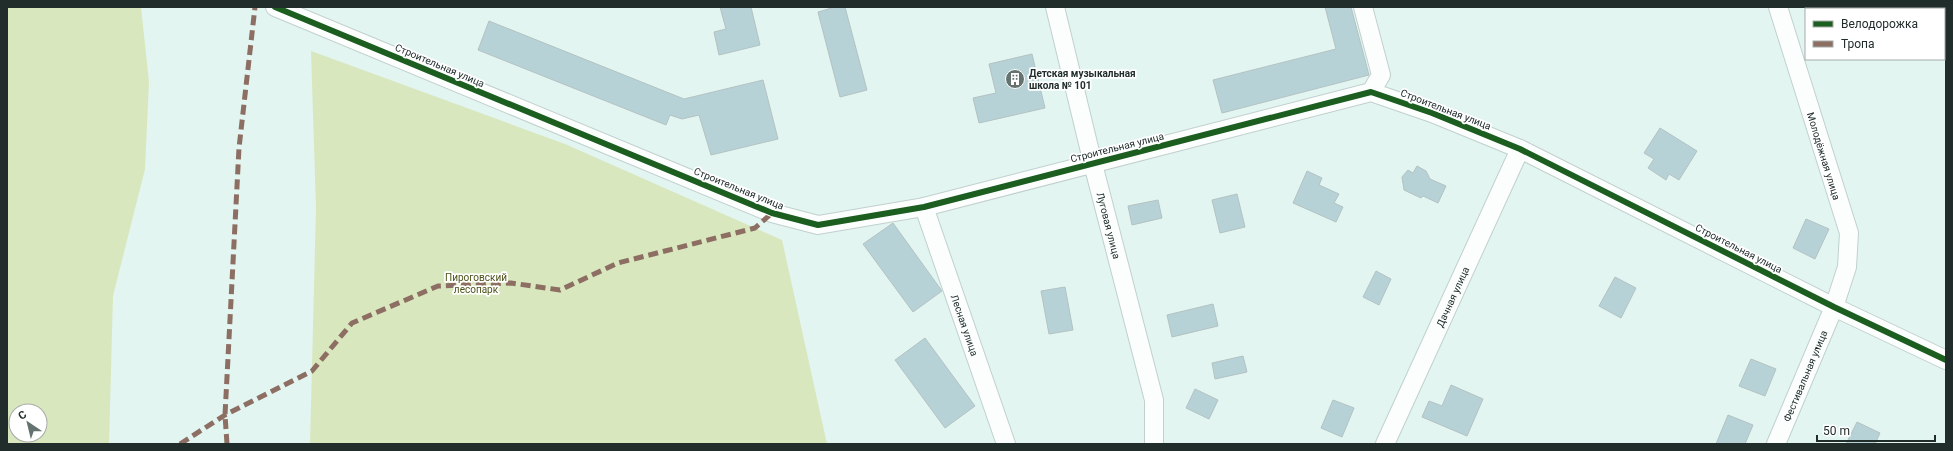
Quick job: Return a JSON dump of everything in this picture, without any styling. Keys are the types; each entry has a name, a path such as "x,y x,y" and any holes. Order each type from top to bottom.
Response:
{"street":[{"name":"Строительная улица","path":"274,7 772,213 818,225 924,207 1371,92 1432,113 1520,149 1834,307 1946,360"},
{"name":"Луговая улица","path":"1055,7 1093,164 1154,400 1154,444"},
{"path":"1363,7 1381,75 1371,92"},
{"name":"Молодёжная улица","path":"1778,7 1849,233 1847,267 1834,307"},
{"name":"Дачная улица","path":"1385,444 1520,149"},
{"name":"Лесная улица","path":"924,207 1006,444"},
{"name":"Фестивальная улица","path":"1776,444 1834,307"}],"green space":[{"path":"7,7 141,7 149,82 145,169 113,296 109,444 7,444"},
{"name":"Пироговский лесопарк","path":"311,51 565,144 782,240 827,444 310,444 316,208"}],"building":[{"path":"720,7 751,7 760,45 719,55 714,32 726,29"},
{"path":"835,7 845,7 867,90 840,97 818,12"},
{"path":"1325,7 1351,7 1369,75 1222,113 1213,80 1336,49"},
{"path":"489,21 684,99 763,80 778,139 711,155 699,115 682,119 670,115 666,125 478,50"},
{"name":"Детская музыкальная школа № 101","path":"1032,54 1045,108 979,123 973,98 996,93 989,64"},
{"path":"1660,128 1697,151 1679,180 1669,174 1666,180 1648,168 1654,159 1644,153"},
{"path":"1417,166 1426,171 1430,179 1446,186 1438,203 1423,196 1421,198 1404,190 1402,177 1408,170 1413,173"},
{"path":"1307,171 1322,178 1319,185 1339,194 1334,203 1343,207 1336,222 1293,203"},
{"path":"1237,194 1245,227 1220,233 1212,200"},
{"path":"1158,200 1162,218 1132,225 1128,206"},
{"path":"1806,219 1829,229 1815,259 1793,248"},
{"path":"893,223 942,291 913,312 863,244"},
{"path":"1376,271 1391,279 1379,305 1363,297"},
{"path":"1615,277 1636,288 1621,318 1599,306"},
{"path":"1065,287 1073,330 1049,334 1041,291"},
{"path":"1213,304 1218,326 1172,337 1167,315"},
{"path":"925,338 975,406 945,428 895,360"},
{"path":"1243,356 1247,372 1215,379 1212,363"},
{"path":"1751,359 1776,369 1765,396 1739,386"},
{"path":"1451,385 1483,399 1467,436 1422,417 1429,401 1442,406"},
{"path":"1195,389 1218,400 1209,419 1186,408"},
{"path":"1333,400 1354,408 1342,437 1321,428"},
{"path":"1728,415 1753,425 1745,444 1716,444"},
{"path":"1857,422 1880,433 1875,444 1846,444"}],"marked path":[{"path":"227,444 225,415 239,148 255,7"},
{"path":"180,444 225,415 312,371 352,323 438,286 511,283 560,290 618,263 755,228 772,213"}],"cycle path":[{"path":"275,7 772,213 818,225 924,207 1371,92 1432,113 1520,149 1834,307 1946,360"}],"place":[{"name":"Детская музыкальная школа № 101","path":"1015,79"}]}
